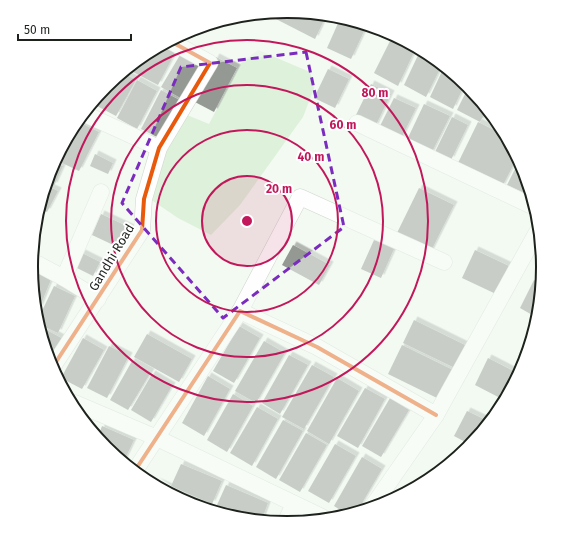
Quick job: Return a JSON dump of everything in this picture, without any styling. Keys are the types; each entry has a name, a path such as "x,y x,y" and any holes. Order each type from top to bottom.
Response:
{"street":[{"name":"Gandhi Road","path":"56,361 142,230 144,199 159,148 210,63 176,44"},
{"path":"90,116 159,148"},
{"path":"357,123 528,204"},
{"path":"64,278 101,192"},
{"path":"138,466 158,438 240,311 300,197 444,262"},
{"path":"376,501 436,415 535,236"},
{"path":"38,264 98,299"},
{"path":"240,311 317,347 436,415"},
{"path":"79,405 158,438 318,515"},
{"path":"288,517 294,504"}],"highlighted area":[{"path":"306,52 344,227 223,318 122,203 181,67"}],"green space":[{"path":"258,50 310,72 315,86 303,117 240,205 211,235 178,218 150,199 163,150 187,115 209,124 241,63"}],"building":[{"path":"288,18 324,21 315,39 275,19"},
{"path":"338,23 365,30 351,59 327,48"},
{"path":"390,40 414,52 398,86 374,73"},
{"path":"170,48 176,51 158,85 133,72 149,60"},
{"path":"183,50 205,64 184,100 161,87"},
{"path":"418,55 439,70 426,97 404,85"},
{"path":"216,57 237,68 214,112 193,101"},
{"path":"328,69 349,79 335,108 314,98"},
{"path":"442,72 462,89 453,109 430,97"},
{"path":"128,76 136,80 116,116 97,106 111,91"},
{"path":"137,80 157,91 137,129 117,118"},
{"path":"371,84 391,94 375,127 355,117"},
{"path":"161,90 183,102 163,140 141,129"},
{"path":"466,93 484,115 480,122 457,110"},
{"path":"394,98 416,108 400,141 378,130"},
{"path":"424,104 450,116 431,154 406,142"},
{"path":"452,117 468,125 451,160 435,152"},
{"path":"478,122 496,131 514,164 502,187 457,165"},
{"path":"84,124 99,132 79,171 61,163 71,143"},
{"path":"95,154 113,163 108,174 90,166"},
{"path":"60,165 63,166 54,186 52,185"},
{"path":"516,167 526,194 507,185"},
{"path":"51,188 58,191 47,212 45,211"},
{"path":"419,188 454,205 430,253 396,235"},
{"path":"101,214 133,229 124,250 92,235"},
{"path":"374,240 394,249 381,278 361,269"},
{"path":"293,245 330,265 319,285 282,265"},
{"path":"475,250 509,266 496,294 462,278"},
{"path":"82,253 100,262 93,276 75,267"},
{"path":"38,271 52,277 41,304"},
{"path":"534,280 536,281 532,315 520,308"},
{"path":"54,286 75,296 58,333 46,327 42,311"},
{"path":"414,320 469,347 457,369 403,343"},
{"path":"239,326 260,338 234,383 213,371"},
{"path":"46,330 63,339 54,354"},
{"path":"147,334 192,359 179,382 134,357"},
{"path":"83,338 104,350 82,389 65,380 63,375"},
{"path":"264,341 285,353 256,403 235,391"},
{"path":"402,345 453,370 439,399 388,374"},
{"path":"109,346 129,356 107,398 87,388"},
{"path":"289,355 308,365 280,414 262,403"},
{"path":"488,358 514,371 500,398 475,385"},
{"path":"132,361 151,372 128,410 110,400"},
{"path":"312,365 334,377 304,429 282,417"},
{"path":"152,374 172,386 151,422 131,410"},
{"path":"208,376 230,389 204,436 182,423"},
{"path":"337,378 359,391 329,444 307,431"},
{"path":"365,388 385,399 358,448 337,436"},
{"path":"233,394 253,406 227,452 207,440"},
{"path":"390,398 409,410 381,457 362,446"},
{"path":"257,407 278,419 252,466 230,453"},
{"path":"467,411 485,419 466,442 454,436"},
{"path":"283,420 303,431 276,479 256,467"},
{"path":"102,426 134,440 126,457 111,444 100,432"},
{"path":"306,433 327,445 300,492 279,480"},
{"path":"335,444 356,456 329,503 308,491"},
{"path":"362,457 382,469 360,506 341,511 334,506"},
{"path":"181,464 222,481 212,504 171,486"},
{"path":"226,485 268,503 263,516 239,512 217,505"}],"cycle path":[{"path":"56,361 142,230 144,199 159,148 210,63 176,44"},
{"path":"138,466 240,311 317,347 436,415"}]}
